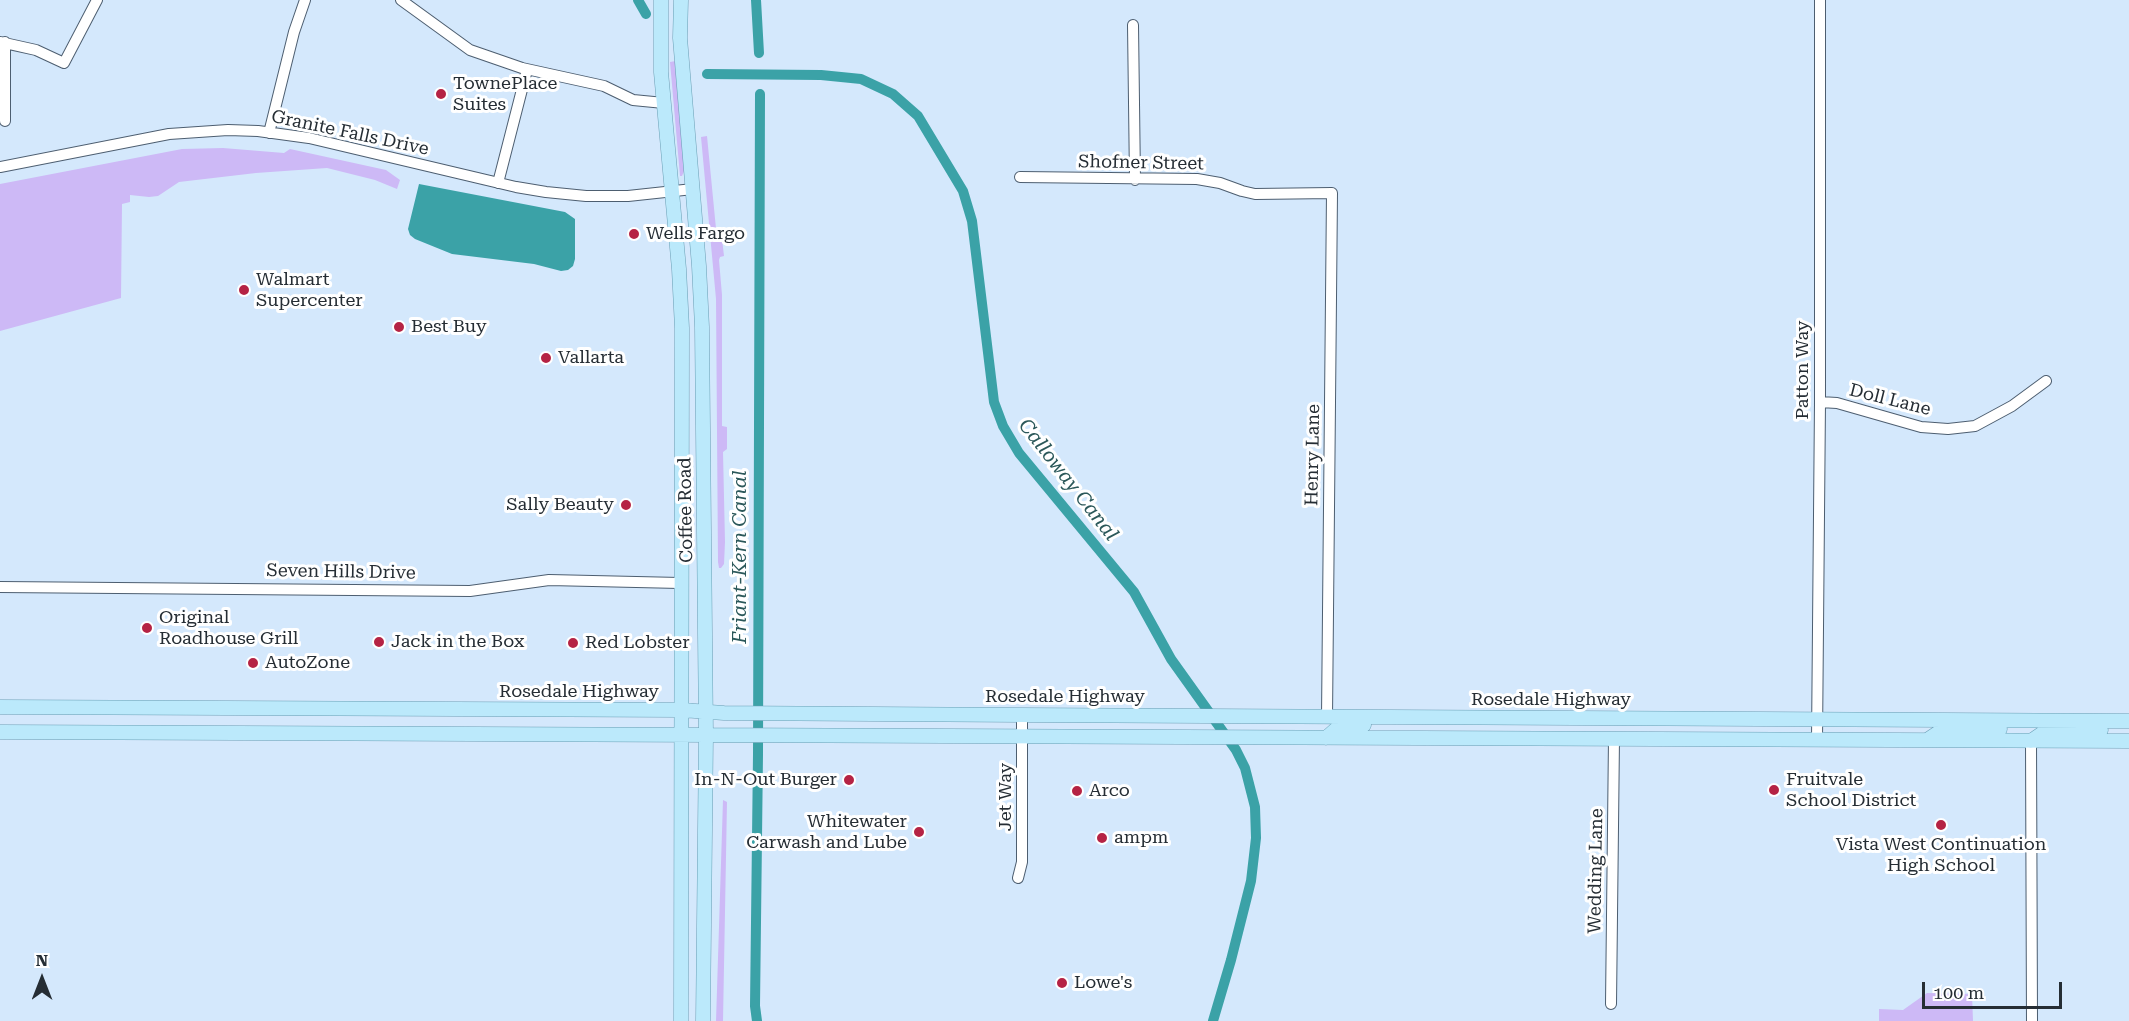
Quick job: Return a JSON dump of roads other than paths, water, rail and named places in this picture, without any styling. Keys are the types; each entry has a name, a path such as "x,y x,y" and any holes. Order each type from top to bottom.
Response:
{"main road":[{"name":"Coffee Road","path":"662,0 661,72 679,269 682,328 681,1021"},
{"name":"Coffee Road","path":"681,0 680,38 702,327 706,712 703,1021"},
{"name":"Rosedale Highway","path":"0,707 681,710 731,713 1198,716 1245,726 1326,738 2129,741"},
{"name":"Rosedale Highway","path":"0,732 1207,737 1245,726 1327,717 2129,721"},
{"path":"1326,738 1335,729 1343,727 1426,726 1445,717"},
{"path":"1927,740 1942,729 2015,729 2042,720"},
{"path":"2031,741 2047,730 2129,730"}],"street":[{"path":"5,121 3,42 36,50 64,63 97,0"},
{"path":"269,133 294,32 305,0"},
{"path":"401,0 470,50 527,70 604,86 633,100 664,103"},
{"name":"Patton Way","path":"1817,740 1820,0"},
{"path":"1133,25 1135,180"},
{"path":"498,183 527,70"},
{"name":"Granite Falls Drive","path":"0,166 169,134 228,130 309,138 498,183 546,192 628,196 693,189"},
{"name":"Shofner Street","path":"1020,177 1206,180 1255,194 1332,193"},
{"name":"Henry Lane","path":"1327,717 1332,193"},
{"name":"Doll Lane","path":"1820,402 1837,403 1921,427 1948,429 1975,426 2012,406 2046,381"},
{"name":"Seven Hills Drive","path":"0,587 470,591 549,580 680,583"},
{"name":"Jet Way","path":"1018,878 1022,862 1022,715"},
{"name":"Wedding Lane","path":"1611,1004 1614,738"},
{"path":"2031,741 2032,1021"}],"waterway":[{"name":"Calloway Canal","path":"638,0 646,14"},
{"name":"Friant-Kern Canal","path":"756,0 759,53"},
{"name":"Calloway Canal","path":"707,74 821,75 861,79 893,94 918,116 963,191 972,221 994,402 1003,426 1019,453 1134,592 1171,659 1236,750 1245,768 1255,807 1256,838 1251,881 1213,1021"},
{"name":"Friant-Kern Canal","path":"757,1021 755,1006 760,94"}],"place":[{"name":"TownePlace Suites","path":"441,94"},
{"name":"Wells Fargo","path":"634,234"},
{"name":"Walmart Supercenter","path":"244,290"},
{"name":"Best Buy","path":"399,327"},
{"name":"Vallarta","path":"546,358"},
{"name":"Sally Beauty","path":"626,505"},
{"name":"Original Roadhouse Grill","path":"147,628"},
{"name":"Jack in the Box","path":"379,642"},
{"name":"Red Lobster","path":"573,643"},
{"name":"AutoZone","path":"253,663"},
{"name":"In-N-Out Burger","path":"849,780"},
{"name":"Fruitvale School District","path":"1774,790"},
{"name":"Arco","path":"1077,791"},
{"name":"Vista West Continuation High School","path":"1941,825"},
{"name":"Whitewater Carwash and Lube","path":"919,832"},
{"name":"ampm","path":"1102,838"},
{"name":"Lowe's","path":"1062,983"}]}
